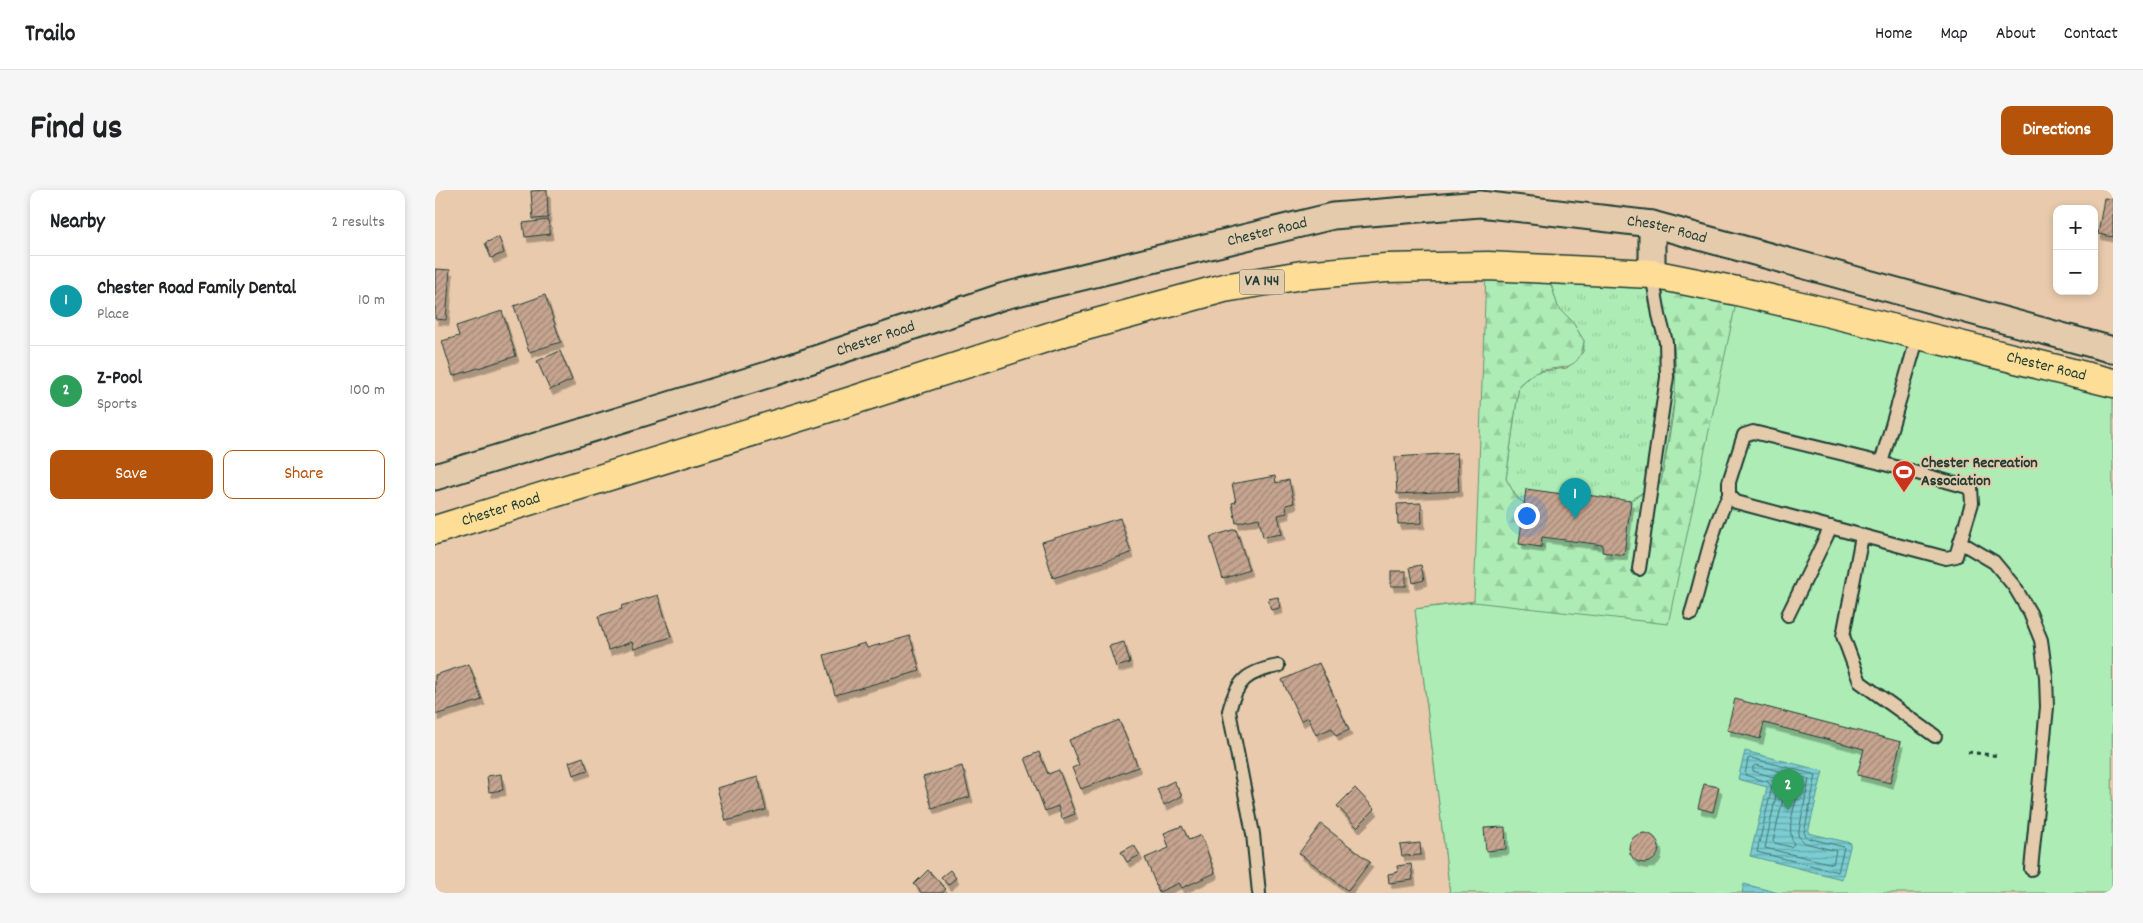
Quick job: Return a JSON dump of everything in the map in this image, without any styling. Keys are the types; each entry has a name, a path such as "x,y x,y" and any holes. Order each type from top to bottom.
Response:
{"main road":[{"name":"Chester Road","path":"435,530 820,411 1067,331 1224,288 1302,275 1386,268 1488,266 1652,274 1737,291 2113,383"}],"street":[{"name":"Chester Road","path":"435,478 767,375 1004,296 1333,216 1480,204 1652,224 2113,350"},
{"path":"1652,224 1652,274"}],"lane":[{"path":"1639,569 1667,377 1666,342 1659,316 1652,274"},
{"path":"1881,463 1918,336"},
{"path":"1691,614 1702,579 1706,553 1717,518 1729,495 1729,482 1744,435 1753,432 1881,463 1971,488 1972,503 1956,556 1946,558 1737,502 1729,495"},
{"path":"1788,615 1831,528"},
{"path":"1862,536 1843,636 1860,682 1935,736"},
{"path":"1960,542 1994,562 2015,586 2030,613 2041,640 2046,677 2047,707 2031,869"},
{"path":"1259,893 1253,834 1229,711 1233,694 1243,680 1257,670 1278,666"}],"path":[{"path":"1968,752 1999,756"}],"green space":[{"path":"1486,274 1549,278 1558,307 1572,321 1584,341 1577,360 1572,364 1535,373 1519,385 1506,479 1517,498 1535,511 1574,532 1661,483 1673,412 1676,377 1673,341 1662,300 1665,289 1758,309 1669,625 1627,620 1604,631 1450,893 1415,609 1474,601"},
{"path":"1549,278 1665,289 1666,316 1672,339 1677,381 1661,483 1641,493 1631,501 1535,511 1517,498 1506,479 1519,385 1536,372 1567,368 1583,352 1584,341 1572,321 1558,307"},
{"name":"Chester Recreation Association","path":"1736,303 2113,385 2112,893 1450,893 1415,609 1474,602 1668,624"}],"water":[{"path":"1745,751 1823,771 1808,833 1851,843 1842,879 1750,856 1767,787 1738,779"},
{"path":"1744,884 1779,893 1742,893"}],"building":[{"path":"547,190 548,218 533,219 531,191"},
{"path":"2104,198 2113,199 2113,237 2098,234"},
{"path":"548,220 550,234 525,237 523,223"},
{"path":"499,237 504,253 491,258 485,243"},
{"path":"435,269 450,270 446,320 435,319"},
{"path":"545,295 561,342 529,352 514,306"},
{"path":"502,311 516,356 453,376 442,341 459,336 456,326"},
{"path":"560,351 572,380 550,390 537,361"},
{"path":"1457,453 1459,491 1397,494 1395,457"},
{"path":"1275,476 1276,483 1289,480 1294,503 1286,505 1287,513 1278,515 1282,534 1263,537 1259,518 1236,523 1232,503 1236,502 1232,484"},
{"path":"1572,488 1587,489 1586,495 1631,501 1624,555 1602,552 1603,545 1542,537 1541,547 1519,544 1526,489 1570,495"},
{"path":"1421,503 1422,523 1398,524 1397,504"},
{"path":"1120,518 1131,553 1053,578 1042,542"},
{"path":"1236,529 1249,570 1223,579 1210,537"},
{"path":"1421,565 1424,580 1413,583 1410,567"},
{"path":"1391,571 1406,571 1406,586 1391,586"},
{"path":"658,595 671,637 634,649 632,642 608,650 598,616 622,609 621,606"},
{"path":"1278,597 1280,608 1271,610 1268,599"},
{"path":"910,636 920,671 835,695 824,655 865,643 867,648"},
{"path":"1124,642 1130,663 1116,667 1109,646"},
{"path":"1319,663 1349,730 1336,736 1332,728 1316,735 1308,717 1301,721 1282,680"},
{"path":"469,664 482,700 435,715 435,675"},
{"path":"1735,699 1901,742 1890,783 1857,775 1864,749 1764,723 1760,739 1727,730"},
{"path":"1119,720 1138,767 1081,789 1072,768 1079,765 1069,740"},
{"path":"1039,752 1048,774 1059,770 1075,814 1062,819 1058,806 1045,811 1025,758"},
{"path":"583,757 588,770 573,775 569,762"},
{"path":"962,766 970,797 932,808 923,777"},
{"path":"501,774 503,790 489,792 487,776"},
{"path":"758,777 766,810 726,821 717,788"},
{"path":"1174,781 1182,796 1164,805 1157,789"},
{"path":"1704,784 1719,787 1713,812 1698,808"},
{"path":"1355,788 1375,809 1357,827 1337,806"},
{"path":"1321,824 1370,862 1348,891 1299,853"},
{"path":"1182,826 1189,840 1201,835 1215,873 1182,888 1179,883 1159,892 1145,858 1169,848 1164,833"},
{"path":"1505,827 1506,849 1486,851 1484,828"},
{"path":"1644,833 1650,834 1658,842 1658,854 1650,862 1644,863 1638,862 1630,854 1629,848 1630,842 1638,834"},
{"path":"1420,843 1421,855 1402,856 1400,845"},
{"path":"1134,845 1140,855 1127,862 1121,852"},
{"path":"1411,864 1413,880 1389,883 1388,874 1398,872 1397,866"},
{"path":"928,870 946,889 942,893 922,893 914,884"},
{"path":"950,870 956,878 948,885 941,877"}],"place":[{"name":"Chester Recreation Association","path":"1904,493"},
{"name":"Chester Road Family Dental","path":"1575,519"},
{"name":"Z-Pool","path":"1788,810"}]}
